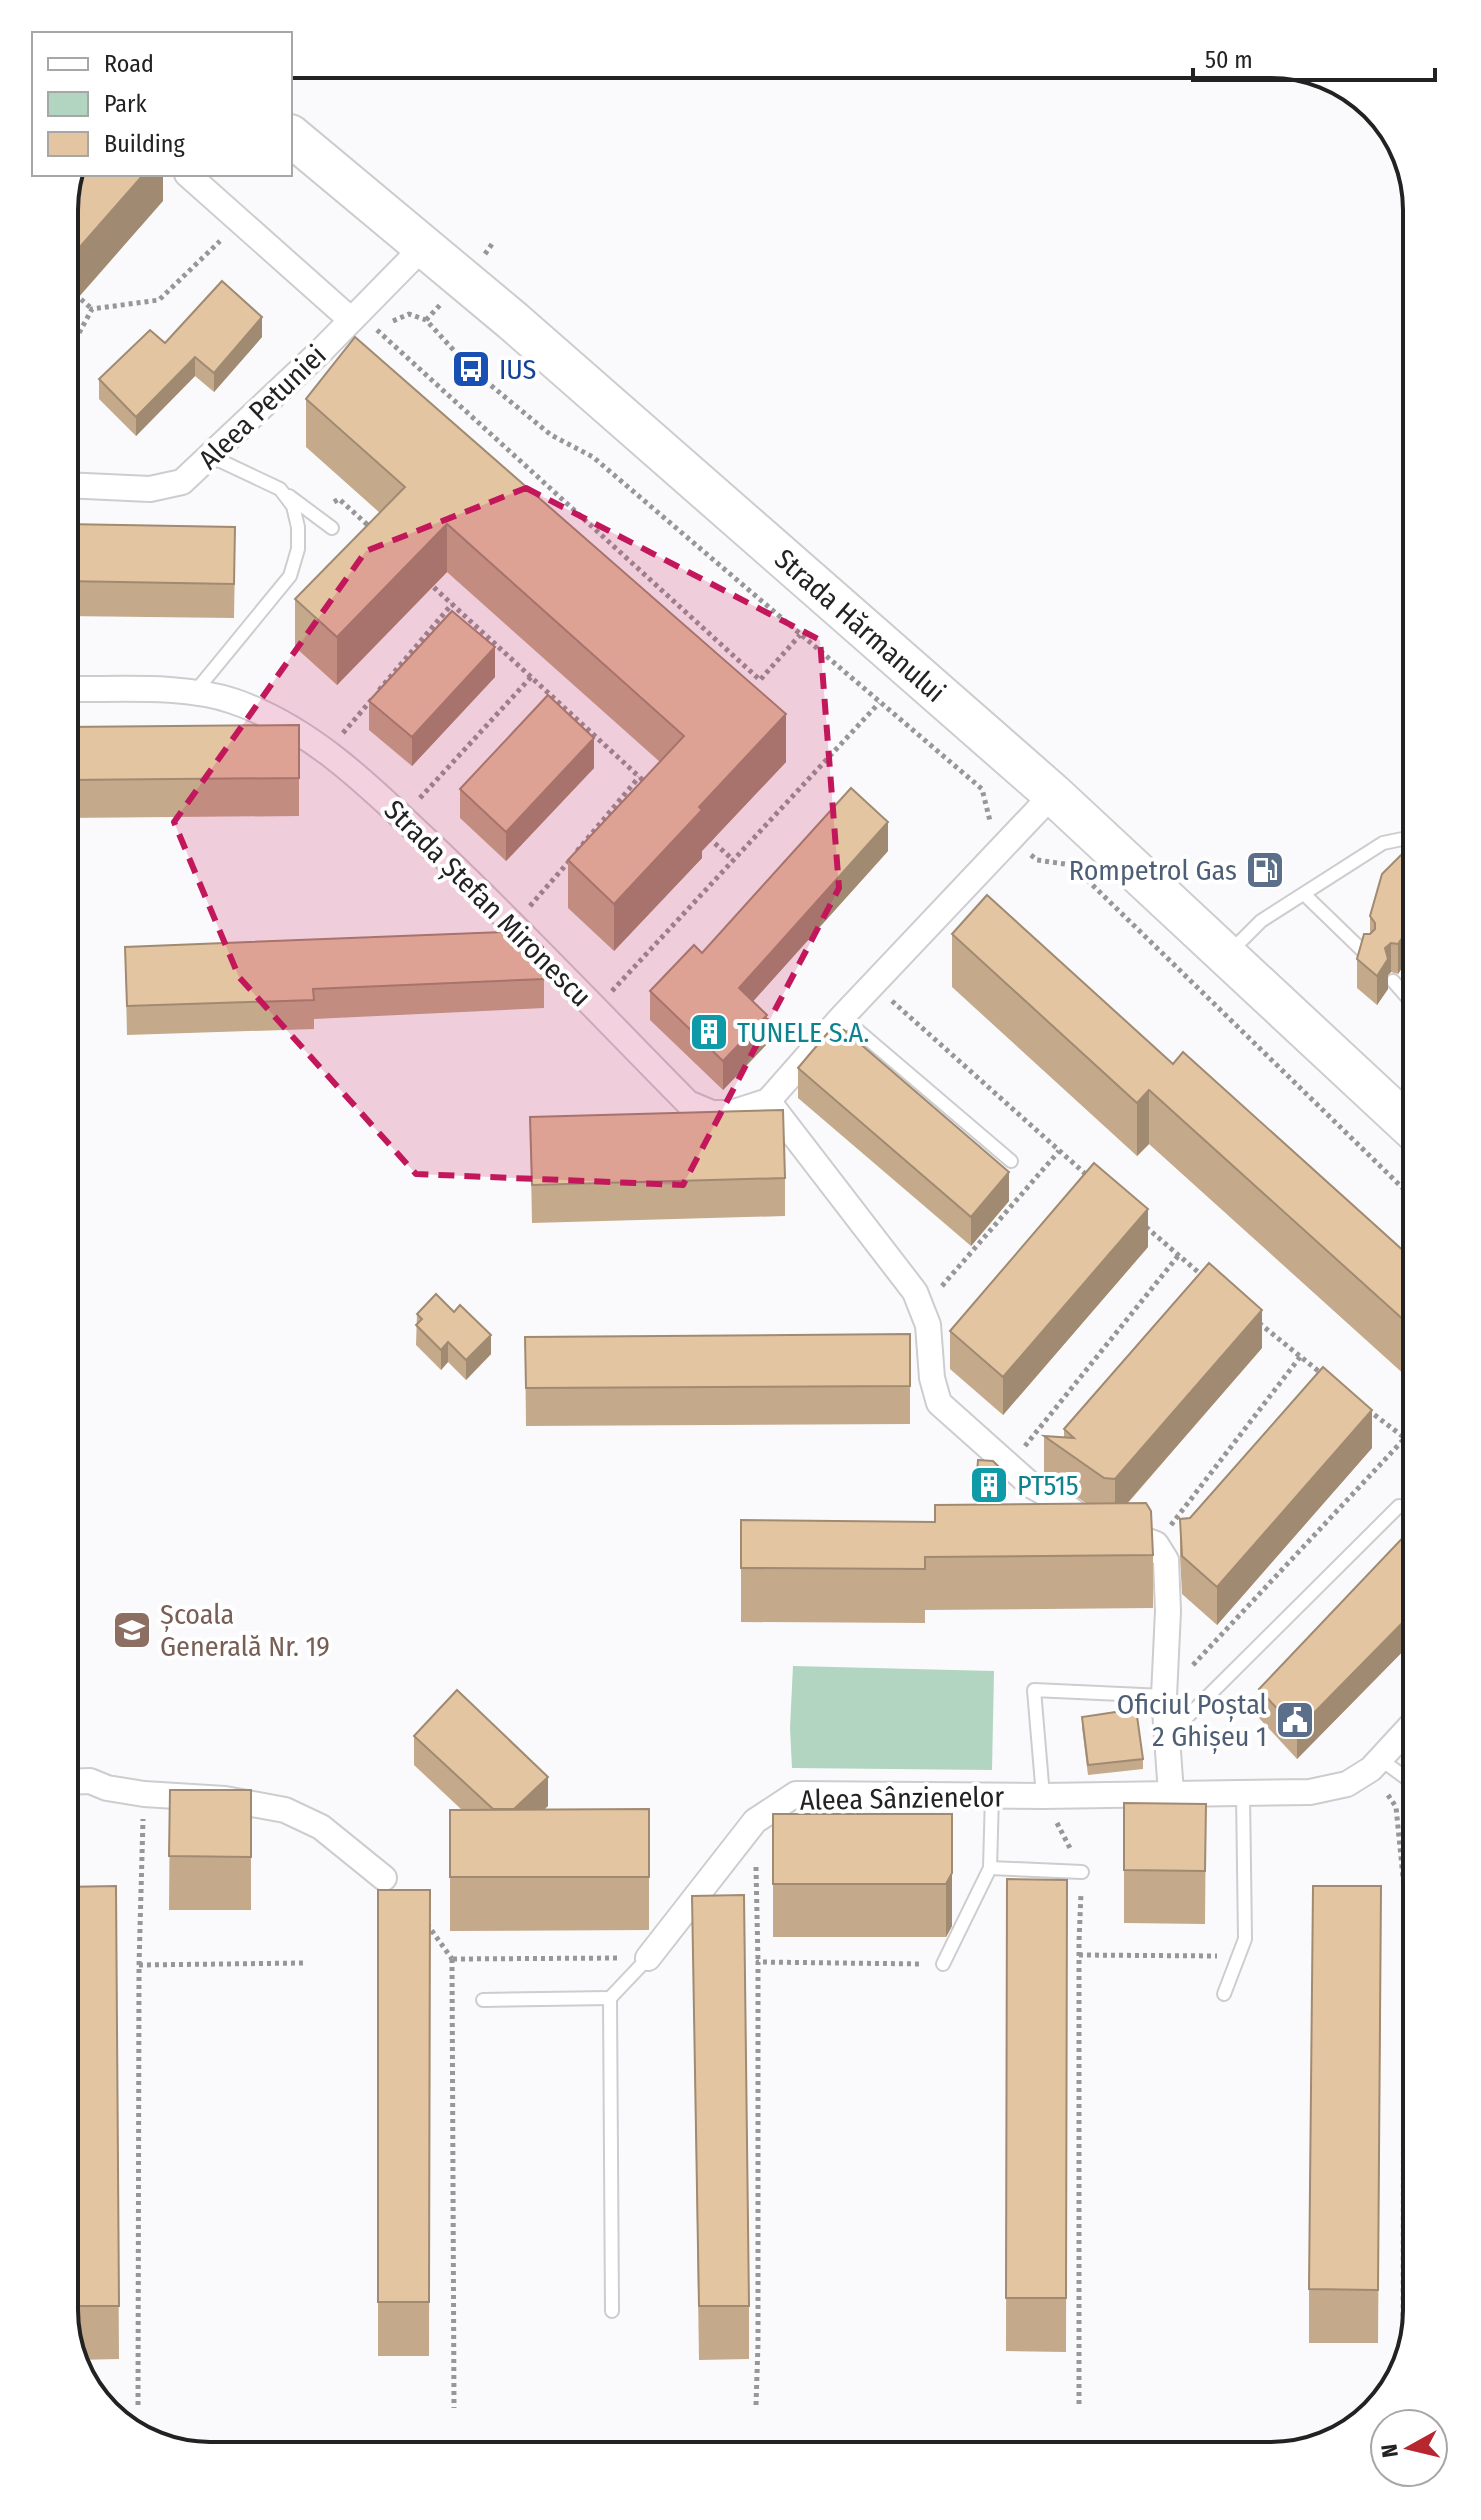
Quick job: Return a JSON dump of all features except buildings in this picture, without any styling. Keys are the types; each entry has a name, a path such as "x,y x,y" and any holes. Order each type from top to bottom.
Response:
{"main road":[{"name":"Strada Hărmanului","path":"292,137 525,331 1053,794 1403,1120"}],"street":[{"path":"189,176 350,319"},
{"name":"Aleea Petuniei","path":"78,486 150,489 182,482 322,350 424,246"},
{"path":"78,689 195,692"},
{"name":"Strada Ștefan Mironescu","path":"195,692 233,701 302,734 327,752 404,817 688,1103 712,1113 731,1113 768,1101"},
{"path":"1053,794 842,1017 768,1101 905,1277 923,1308 928,1325 932,1378 939,1403 1032,1486 1056,1499 1098,1530 1126,1533 1156,1544 1166,1560 1168,1611 1164,1696 1171,1793"},
{"name":"Aleea Sânzienelor","path":"648,1958 755,1821 796,1794 1043,1796 1310,1792 1347,1784 1376,1764 1403,1734"},
{"path":"78,1781 90,1781 107,1788 144,1794 225,1799 285,1810 321,1827 384,1878"}],"lane":[{"path":"210,456 280,489 332,528"},
{"path":"195,692 290,576 298,549 298,527 293,506 280,489"},
{"path":"1227,955 1261,921 1383,843 1403,839"},
{"path":"1304,894 1367,955"},
{"path":"1393,981 1403,989"},
{"path":"842,1017 1011,1161"},
{"path":"1167,1737 1399,1506"},
{"path":"1043,1796 1034,1690 1164,1696"},
{"path":"1376,1764 1403,1778"},
{"path":"1224,1994 1245,1939 1243,1793"},
{"path":"943,1964 990,1868 992,1795"},
{"path":"990,1868 1082,1872"},
{"path":"612,2311 610,1998 648,1958"},
{"path":"483,2000 610,1998"}],"path":[{"path":"78,297 92,309 159,300 240,221"},
{"path":"78,335 92,309"},
{"path":"379,330 409,314 426,320 471,369 551,435 593,457 982,789 989,821 1014,838 1037,860 1072,865 1403,1188"},
{"path":"350,319 379,330 760,680 800,635"},
{"path":"316,516 339,499 373,530"},
{"path":"419,572 651,787"},
{"path":"327,752 452,604"},
{"path":"404,817 532,676"},
{"path":"596,1009 879,703"},
{"path":"513,924 639,777"},
{"path":"697,828 732,859"},
{"path":"873,985 1095,1182"},
{"path":"923,1308 1059,1151"},
{"path":"1142,1224 1215,1286"},
{"path":"1010,1466 1178,1256"},
{"path":"1251,1317 1324,1375"},
{"path":"1156,1544 1300,1357"},
{"path":"1359,1402 1403,1436"},
{"path":"1164,1696 1403,1440"},
{"path":"1376,1764 1396,1807 1403,1877"},
{"path":"138,2405 139,1965 144,1794"},
{"path":"1043,1796 1082,1872 1079,1955 1079,2404"},
{"path":"755,1821 758,1962 756,2405"},
{"path":"421,1918 452,1959 454,2408"},
{"path":"1079,1955 1238,1956"},
{"path":"452,1959 648,1958"},
{"path":"758,1962 943,1964"},
{"path":"139,1965 304,1963"}],"highlighted area":[{"path":"526,488 820,640 839,888 683,1185 416,1174 239,977 174,822 366,551"}],"green space":[{"path":"793,1666 994,1671 992,1770 792,1768"}],"place":[{"name":"IUS","path":"471,369"},
{"name":"Rompetrol Gas","path":"1265,870"},
{"name":"TUNELE S.A.","path":"709,1032"},
{"name":"PT515","path":"989,1485"},
{"name":"Școala Generală Nr. 19","path":"132,1630"},
{"name":"Oficiul Poștal 2 Ghișeu 1","path":"1295,1720"}]}
